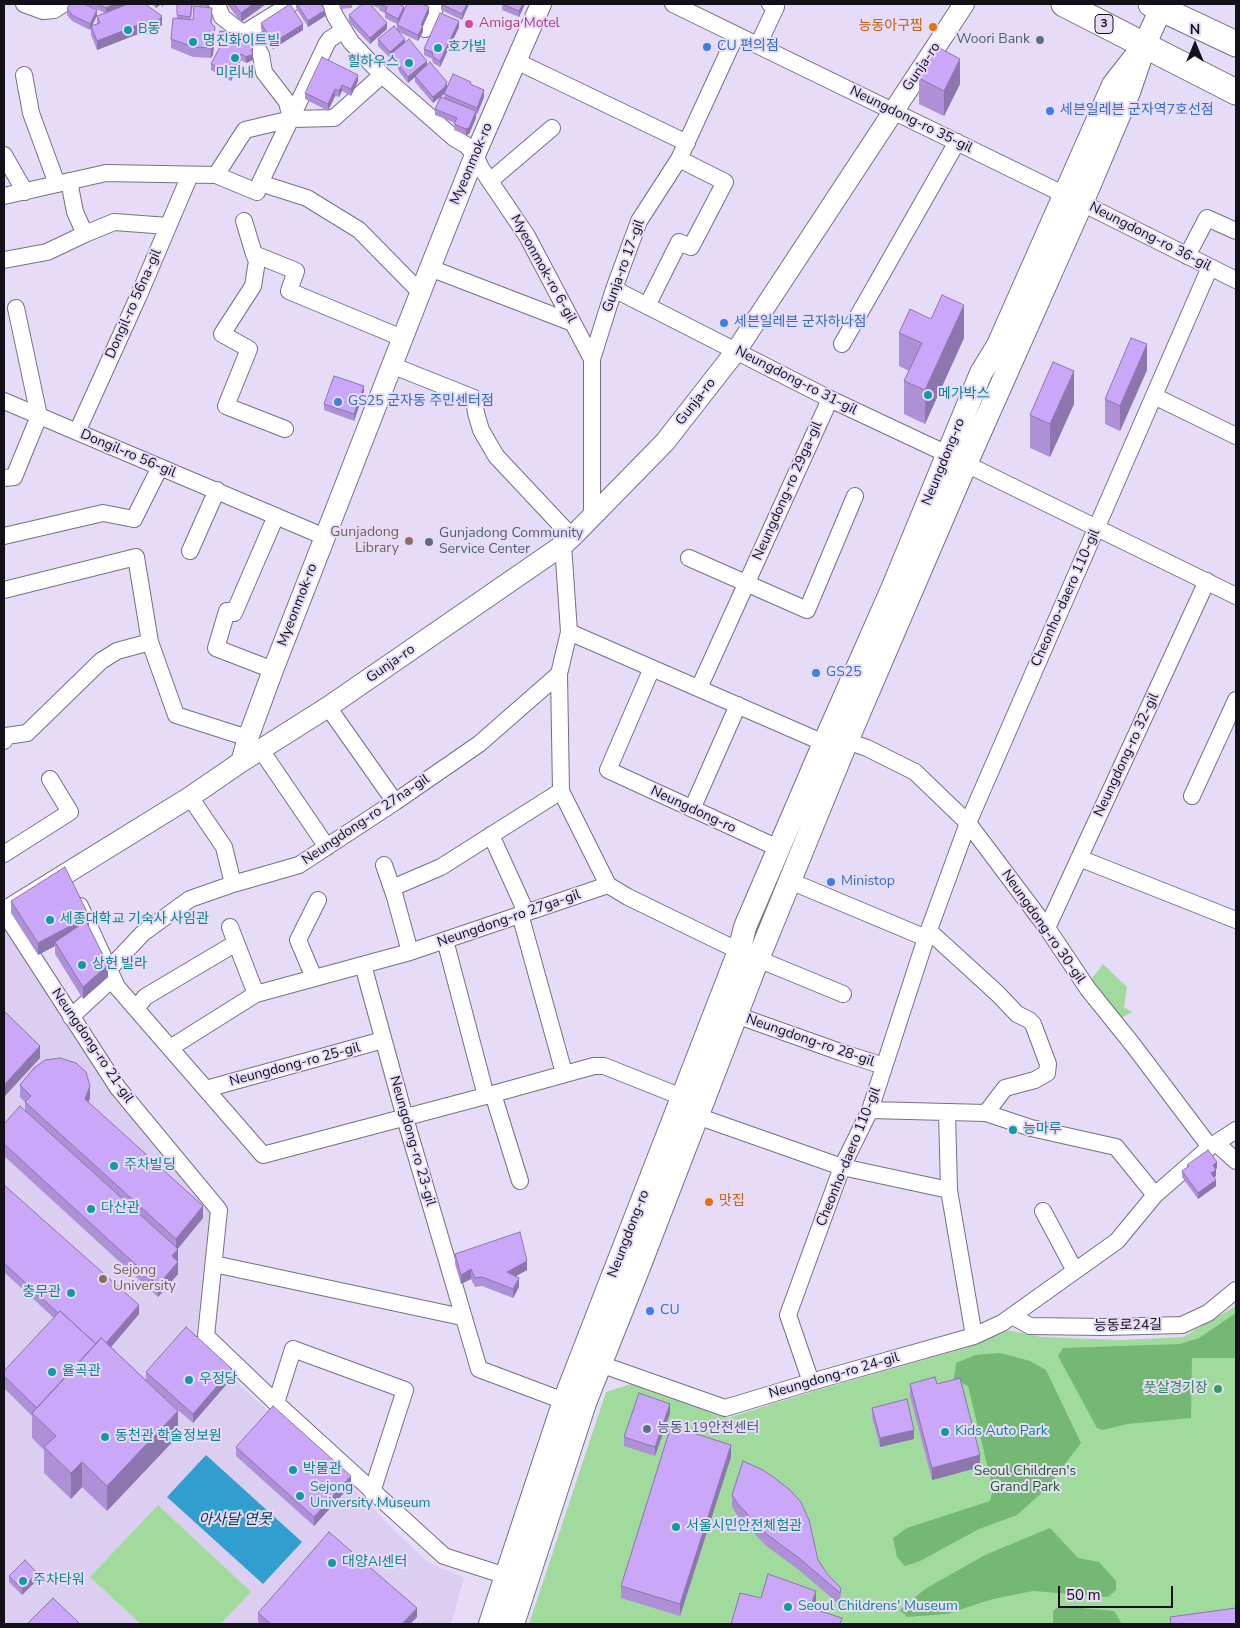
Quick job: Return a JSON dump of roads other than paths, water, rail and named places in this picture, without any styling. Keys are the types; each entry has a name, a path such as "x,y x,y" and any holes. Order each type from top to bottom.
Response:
{"main road":[{"name":"3","path":"1064,4 1236,92"},
{"name":"Neungdong-ro","path":"513,1624 572,1439 591,1361 682,1097 748,955 790,881 847,741 956,459 981,373 998,345 1073,198 1113,85 1145,44 1159,5"},
{"path":"1159,5 1236,44"},
{"name":"Neungdong-ro","path":"490,1624 564,1401 591,1361 697,1116 736,1015 748,955 745,927 892,589 956,459"}],"street":[{"path":"24,4 42,12 54,10 63,4"},
{"path":"217,4 222,17 252,38 260,55 264,74 288,102 291,119"},
{"path":"244,32 291,4"},
{"path":"331,4 333,12 351,42 382,75 454,138 466,145 475,155"},
{"path":"416,4 435,8 425,29"},
{"name":"Myeonmok-ro","path":"254,744 273,670 475,155 541,4"},
{"name":"Neungdong-ro 35-gil","path":"673,4 1073,198"},
{"name":"Gunja-ro","path":"4,912 190,797 241,762 254,744 328,707 568,541 665,442 736,351 964,4"},
{"path":"758,45 773,5"},
{"path":"258,187 327,43 344,30"},
{"name":"Gunja-ro 17-gil","path":"592,517 592,359 614,289 639,220 679,159 736,35"},
{"path":"516,61 687,143"},
{"path":"24,75 31,113 85,234"},
{"path":"216,175 245,130 291,119 334,118 382,75"},
{"path":"490,181 552,128"},
{"path":"842,344 957,142"},
{"path":"4,155 25,192"},
{"name":"Myeonmok-ro 6-gil","path":"475,155 490,181 528,236 592,359"},
{"path":"647,306 679,242 691,247 726,182 679,159"},
{"path":"4,196 106,173 216,175 307,198 359,230 420,292"},
{"name":"Dongil-ro 56na-gil","path":"77,432 190,175"},
{"name":"Neungdong-ro 36-gil","path":"1073,198 1236,280"},
{"path":"1187,256 1207,218 1236,231"},
{"path":"244,220 257,261 253,286 222,334 249,349 226,406 285,429"},
{"path":"4,260 47,252 114,222 168,226"},
{"path":"254,254 296,271 289,291 402,338"},
{"name":"Cheonho-daero 110-gil","path":"810,1382 788,1315 842,1167 870,1110 927,935 968,823 1210,267"},
{"path":"430,268 573,323"},
{"name":"Neungdong-ro 31-gil","path":"614,289 830,399 956,459"},
{"path":"4,478 14,477 39,416 16,308"},
{"path":"392,366 474,398 481,430 496,456 568,541 569,632 559,674 561,791 608,885 628,897 748,955 843,994"},
{"path":"1154,396 1236,436"},
{"name":"Neungdong-ro 29ga-gil","path":"699,688 830,399"},
{"name":"Dongil-ro 56-gil","path":"4,401 325,537"},
{"path":"956,459 986,476 1236,596"},
{"path":"4,536 103,513 134,519 160,467"},
{"path":"190,551 217,490"},
{"path":"689,558 807,610 855,496"},
{"path":"273,670 216,648 227,611 234,613 276,516"},
{"path":"4,590 136,557 150,642 176,715 254,744 327,847"},
{"name":"Neungdong-ro 32-gil","path":"1048,928 1206,581"},
{"path":"569,632 824,743"},
{"path":"4,741 6,736 27,733 101,661 117,651 150,642"},
{"name":"Neungdong-ro","path":"652,668 608,770 778,848"},
{"name":"Neungdong-ro 27na-gil","path":"71,1017 111,974 143,933 190,899 233,884 299,866 479,744 559,674"},
{"path":"1192,796 1236,700"},
{"path":"692,809 738,705"},
{"path":"328,707 395,802"},
{"name":"Neungdong-ro 30-gil","path":"847,741 867,748 915,772 968,823 1048,928 1088,989 1213,1145 1236,1161"},
{"path":"4,854 70,812 50,779"},
{"path":"392,888 441,867 561,791"},
{"path":"190,797 224,847 233,884"},
{"path":"491,835 523,913 564,1074"},
{"path":"1079,858 1236,920"},
{"path":"384,865 410,952"},
{"name":"Neungdong-ro 25-gil","path":"66,874 117,987 263,1155 594,1066 604,1066 682,1097"},
{"path":"790,881 927,935 998,994 1017,1014 1033,1024 1048,1064 1048,1073 1035,1080 1005,1088 986,1113"},
{"name":"Neungdong-ro 27ga-gil","path":"170,1048 256,994 410,952 608,885"},
{"path":"314,978 298,940 318,900"},
{"name":"Neungdong-ro 21-gil","path":"4,912 118,1088 218,1210 206,1336 372,1492 444,1556 506,1576"},
{"path":"230,927 256,994"},
{"path":"445,940 490,1095 520,1181"},
{"path":"136,1009 145,997 236,943"},
{"name":"Neungdong-ro 23-gil","path":"363,965 404,1118 462,1317 479,1368 564,1401"},
{"name":"Neungdong-ro 28-gil","path":"736,1015 843,1054 884,1066"},
{"name":"Neungdong-ro 25-gil","path":"206,1089 384,1040"},
{"path":"870,1110 986,1113 1031,1128 1116,1147 1155,1195"},
{"path":"947,1112 949,1190 974,1336"},
{"path":"697,1116 842,1167 949,1190"},
{"name":"Neungdong-ro 24-gil","path":"591,1361 725,1408 974,1336 1002,1323 1117,1241 1155,1195 1213,1145 1236,1130"},
{"path":"1043,1211 1075,1271"},
{"path":"214,1264 462,1317"},
{"name":"능동로24길","path":"1012,1316 1030,1326 1182,1325 1208,1313 1236,1290"},
{"path":"276,1403 293,1349 405,1390 372,1492"}],"water":[{"name":"아사달 연못","path":"206,1455 302,1542 263,1584 167,1497"}],"place":[{"name":"Amiga Motel","path":"469,24"},
{"name":"능동아구찜","path":"933,27"},
{"name":"B동","path":"128,30"},
{"name":"Woori Bank","path":"1040,40"},
{"name":"명진화이트빌","path":"193,42"},
{"name":"CU 편의점","path":"707,47"},
{"name":"호가빌","path":"438,48"},
{"name":"미리내","path":"235,58"},
{"name":"힐하우스","path":"409,63"},
{"name":"세븐일레븐 군자역7호선점","path":"1050,111"},
{"name":"세븐일레븐 군자하나점","path":"724,323"},
{"name":"메가박스","path":"928,395"},
{"name":"GS25 군자동 주민센터점","path":"338,402"},
{"name":"Gunjadong Library","path":"409,541"},
{"name":"Gunjadong Community Service Center","path":"429,542"},
{"name":"GS25","path":"816,673"},
{"name":"Ministop","path":"831,882"},
{"name":"세종대학교 기숙사 사임관","path":"50,920"},
{"name":"상헌 빌라","path":"82,965"},
{"name":"능마루","path":"1013,1130"},
{"name":"주차빌딩","path":"114,1166"},
{"name":"맛집","path":"709,1202"},
{"name":"다산관","path":"91,1209"},
{"name":"Sejong University","path":"103,1279"},
{"name":"충무관","path":"71,1293"},
{"name":"CU","path":"650,1311"},
{"name":"율곡관","path":"52,1372"},
{"name":"우정당","path":"189,1380"},
{"name":"풋살경기장","path":"1218,1389"},
{"name":"능동119안전센터","path":"647,1429"},
{"name":"Kids Auto Park","path":"945,1432"},
{"name":"동천관 학술정보원","path":"105,1437"},
{"name":"박물관","path":"293,1470"},
{"name":"Sejong University Museum","path":"300,1496"},
{"name":"서울시민안전체험관","path":"676,1527"},
{"name":"대양AI센터","path":"332,1563"},
{"name":"주차타워","path":"23,1581"},
{"name":"Seoul Childrens' Museum","path":"788,1607"}],"park label":[{"name":"Seoul Children's Grand Park","path":"1025,1480"}]}
